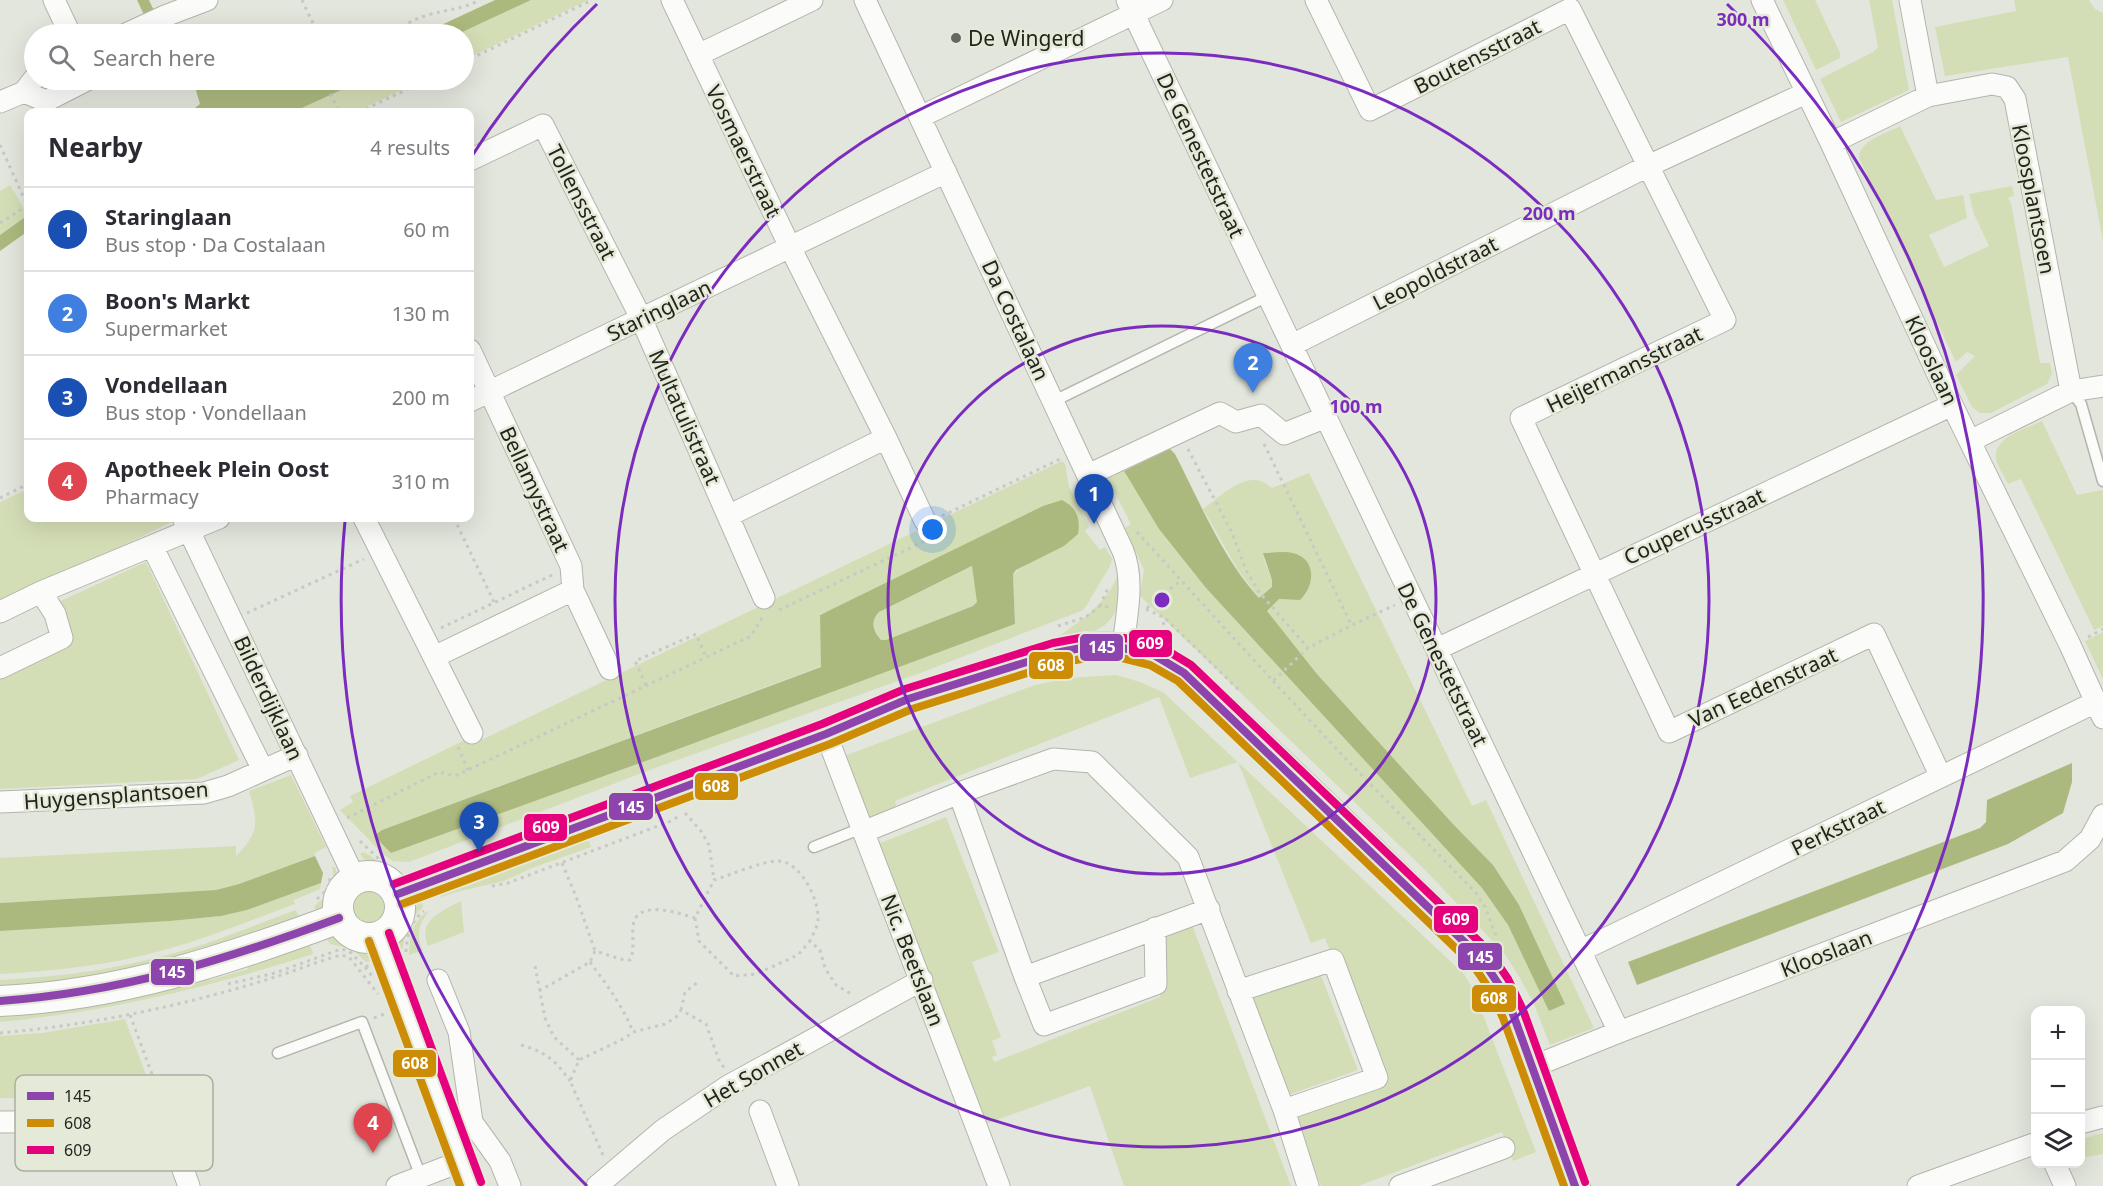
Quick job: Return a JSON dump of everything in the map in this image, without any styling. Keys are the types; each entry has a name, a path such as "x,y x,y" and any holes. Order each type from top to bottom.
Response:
{"street":[{"path":"54,0 65,24"},
{"path":"148,24 207,0"},
{"name":"Vosmaerstraat","path":"672,0 790,247"},
{"path":"698,55 812,0"},
{"name":"Da Costalaan","path":"865,0 1054,400 1129,566 1130,579 1123,648"},
{"path":"920,117 1130,7 1162,0"},
{"name":"Boutensstraat","path":"1316,0 1370,110 1570,9 1648,166"},
{"name":"Klooslaan","path":"1762,0 1952,405 2099,710"},
{"path":"1910,0 1928,96"},
{"name":"De Genestetstraat","path":"1130,7 1619,1032"},
{"name":"Kloosplantsoen","path":"1831,143 1928,96 1992,84 2007,87 2015,99 2071,391"},
{"path":"0,102 24,88"},
{"path":"34,90 46,101 69,90"},
{"name":"Leopoldstraat","path":"1292,345 1648,166 1806,93"},
{"name":"Tollensstraat","path":"474,158 543,125 641,318"},
{"name":"Heijermansstraat","path":"1593,574 1521,418 1725,320 1648,166"},
{"name":"Staringlaan","path":"474,398 946,172"},
{"path":"790,247 931,524"},
{"name":"Multatulistraat","path":"641,318 728,516 766,610"},
{"path":"474,359 489,391"},
{"path":"1970,441 2071,391 2103,386"},
{"name":"Bellamystraat","path":"489,391 571,566 573,590 610,669"},
{"name":"Couperusstraat","path":"1437,649 1952,405"},
{"path":"1088,475 1220,413 1236,422 1261,415 1284,434 1326,417"},
{"path":"728,516 886,438"},
{"path":"366,522 472,733"},
{"path":"0,612 40,592 152,546 186,524"},
{"name":"Bilderdijklaan","path":"186,524 297,755 343,875"},
{"name":"Bilderdijklaan","path":"152,546 262,770"},
{"name":"Van Eedenstraat","path":"1593,574 1669,732 1874,634 1941,777"},
{"path":"434,657 573,590"},
{"path":"0,668 62,638 55,614 40,592"},
{"path":"397,882 400,915 388,933 367,939 355,936 345,928 339,918 338,906 340,895 347,885 343,875 376,876 397,882 826,734 908,699 1056,653 1086,647 1123,648 1154,655 1184,673 1481,958 1499,985 1513,1014 1575,1186"},
{"name":"Perkstraat","path":"1580,951 1941,777 2099,710"},
{"name":"Nic. Beetslaan","path":"826,734 999,1186"},
{"name":"Huygensplantsoen","path":"0,802 204,793 228,786 297,755"},
{"path":"863,830 1053,759 1092,762 1188,857 1284,1110 1308,1186"},
{"path":"959,793 1044,1025 1156,984 1155,928"},
{"name":"Klooslaan","path":"1532,1067 2065,861 2090,839 2103,815"},
{"path":"1025,977 1209,909"},
{"path":"0,1002 88,992 134,983 221,961 339,918"},
{"path":"379,937 471,1186"},
{"path":"1238,991 1333,960 1377,1078 1284,1110"},
{"path":"438,980 459,1032 472,1122 500,1161 510,1186"},
{"name":"Het Sonnet","path":"604,1179 663,1130 736,1081 922,980"},
{"path":"760,1111 788,1186"},
{"path":"2085,1122 2103,1117"},
{"path":"0,1122 15,1122"},
{"path":"1918,1186 2031,1145"},
{"path":"1400,1186 1503,1148"},
{"path":"397,1186 462,1161"},
{"path":"2057,1168 2065,1186"},
{"path":"183,1171 189,1186"}],"lane":[{"path":"1054,400 1268,296"},
{"path":"2071,391 2081,404 2103,481"},
{"path":"814,847 863,830"},
{"path":"279,1053 362,1022 421,1177"}],"path":[{"path":"302,0 313,24"},
{"path":"405,24 431,14 467,7 480,0"},
{"path":"474,57 592,0"},
{"path":"329,90 337,108"},
{"path":"367,108 405,90"},
{"path":"0,145 24,198"},
{"path":"0,223 24,209"},
{"path":"1251,418 1352,624"},
{"path":"1179,432 1232,533 1247,572 1259,592 1308,648"},
{"path":"340,821 439,772 455,776 462,773 751,636 766,610 926,541 931,524 1077,450"},
{"path":"0,498 24,486"},
{"path":"456,522 494,602"},
{"path":"1133,528 1346,759 1476,893 1501,943"},
{"path":"232,620 381,551"},
{"path":"423,636 571,566"},
{"path":"1146,609 1180,581"},
{"path":"1273,681 1308,648 1352,624 1411,597"},
{"path":"646,685 635,662 696,634 706,657"},
{"path":"684,813 701,831 709,845 714,880 695,918 699,941 734,976 756,974 798,956 810,941 818,919 814,896 804,878 793,866 779,861 714,880"},
{"path":"366,847 397,882"},
{"path":"539,991 590,962 595,951 578,899 562,863"},
{"path":"314,900 320,898 343,875"},
{"path":"406,953 411,926 421,913 429,908"},
{"path":"595,951 630,960 633,955 633,923 637,916 646,910 660,909 695,918"},
{"path":"810,941 820,950 825,968 836,985 873,1006"},
{"path":"0,1033 36,1030 130,1014 275,977 341,955 349,957 377,992 382,1003"},
{"path":"590,962 615,997 633,1032"},
{"path":"535,966 545,1018 554,1037 579,1060"},
{"path":"570,1081 579,1060 633,1032 665,1024 676,1017 681,1010 685,992 699,982"},
{"path":"128,1007 153,1075"},
{"path":"681,1010 706,1024 720,1063 736,1081"},
{"path":"362,1022 388,1013"},
{"path":"521,1045 539,1050 556,1062 570,1081 604,1179"}],"shaded area":[{"path":"137,0 149,0 160,24 148,24"},
{"path":"495,0 531,0 474,27 474,24 443,24"},
{"path":"531,0 588,0 474,55 474,27"},
{"path":"1783,0 1815,0 1840,53 1840,58 1816,70"},
{"path":"1869,0 1892,0 1909,90 1841,122 1820,79 1873,52 1878,47"},
{"path":"2014,0 2089,0 2095,9 2103,13 2103,241 2068,57 1945,76 1935,27 2016,11"},
{"path":"196,90 341,90 302,108 195,108 200,104"},
{"path":"341,90 402,90 364,108 302,108"},
{"path":"1900,126 1936,200 1963,195 1967,218 1929,235 1944,267 1989,246 1974,214 1969,194 2012,186 2014,196 2008,198 2011,203 2040,363 2050,363 2052,374 2047,384 1991,413 1980,413 1972,407 1956,375 1975,356 1967,352 1956,362 1859,158 1860,152 1868,142"},
{"path":"10,185 24,208 24,218 0,235 0,191"},
{"path":"24,218 24,234 0,251 0,235"},
{"path":"2042,421 2077,495 2103,490 2103,626 2094,630 2021,479 2008,484 1996,458 2000,444 2005,439"},
{"path":"1170,449 1175,454 1223,548 1259,598 1272,587 1263,553 1293,553 1306,561 1310,567 1311,581 1305,594 1300,600 1279,599 1267,611 1317,674 1493,865 1519,905 1565,1004 1549,1011 1508,925 1482,888 1206,588 1159,529 1124,471"},
{"path":"1062,461 1065,464 1069,487 1089,527 1085,531 1100,550 1105,547 1112,559 1085,608 1081,611 923,672 655,768 409,862 393,861 384,855 340,810 353,802 350,796 467,739 471,745","holes":["1080,526 1013,574 1015,624 391,853 382,830 822,666 820,614"]},
{"path":"1124,471 1159,529 1206,588 1482,888 1508,925 1550,1011 1493,865 1317,674 1267,611 1279,599 1300,600 1263,557 1272,580 1272,587 1260,599 1238,570 1203,509 1241,483 1257,480 1272,488 1309,473 1472,806 1486,800 1594,1028 1550,1045 1534,1004 1504,953 1424,869 1140,596 1144,570 1125,528 1131,524 1108,479"},
{"path":"24,491 24,522 171,522 0,606 0,502"},
{"path":"1062,500 1071,506 1079,523 1078,534 1064,546 1016,570 1013,574 1015,624 391,853 374,836 382,830 821,667 820,615 1043,506","holes":["972,566 977,602 973,606 886,640 881,640 874,630 874,619 879,612"]},
{"path":"146,562 239,760 197,779 0,789 0,680 68,647 71,642 54,604"},
{"path":"973,566 978,602 973,606 881,640 874,626 876,615 879,612"},
{"path":"1118,573 1119,592 1117,606 1112,617 1094,631 1050,643 1099,604"},
{"path":"2103,632 2103,679 2085,641"},
{"path":"1116,675 1163,692 1238,762 1190,778 1159,697 895,801 897,810 869,821 844,756 1035,685 1068,678"},
{"path":"1238,762 1464,974 1473,989 1536,1152 1513,1161 1502,1132 1358,1186 1321,1186 1297,1117 1382,1085 1325,938 1311,943"},
{"path":"2072,763 2072,782 2063,813 2008,844 1637,985 1628,962 1980,828 1986,822 1987,800"},
{"path":"291,775 326,847 315,853 315,856 216,890 0,903 0,858 236,846 236,856 244,848 255,826 249,791"},
{"path":"946,817 999,952 972,962 1001,1037 992,1041 997,1055 992,1057 994,1062 1160,997 1166,935 1192,925 1291,1186 1124,1186 1090,1086 986,1124 878,844"},
{"path":"589,841 591,847 532,868 504,881 441,897 439,893 540,850"},
{"path":"363,852 370,855 388,871 401,875 411,874 396,878 384,873 363,858 360,854"},
{"path":"315,856 323,873 321,883 247,910 221,916 170,921 0,931 0,903 216,890"},
{"path":"332,867 335,867 337,874 334,892 317,911 314,907 329,894 332,887 334,879"},
{"path":"321,883 320,889 294,900 295,904 164,950 124,960 83,966 0,974 0,931 221,916 247,910"},
{"path":"369,889 382,894 387,907 382,920 369,925 356,920 351,907 356,894"},
{"path":"422,901 423,907 411,921 403,948 398,951 398,937 403,923"},
{"path":"461,901 464,932 428,946 425,937 429,923 439,913"},
{"path":"296,910 301,920 199,957 0,993 0,980 47,977 140,962 199,946"},
{"path":"430,910 419,933 423,950 409,955 413,929 419,919"},
{"path":"333,935 356,943 372,961 366,962 352,949 330,944 326,938"},
{"path":"309,941 313,954 236,977 119,1005 0,1022 0,1012 206,976 210,980 248,969 246,963"},
{"path":"1318,968 1358,1070 1288,1095 1249,995"},
{"path":"125,1019 146,1075 15,1075 15,1098 0,1098 0,1036 42,1033"},
{"path":"2103,1133 2103,1154 2085,1157 2085,1138"}],"transit line":[{"name":"609","path":"394,884 822,724 905,689 1053,643 1085,637 1124,638 1158,645 1191,665 1489,951 1508,979 1523,1010 1585,1182"},
{"name":"145","path":"398,894 826,734 908,699 1056,653 1086,647 1123,648 1154,655 1184,673 1481,958 1499,985 1513,1014 1575,1186"},
{"name":"608","path":"402,904 830,744 912,709 1059,663 1087,658 1122,658 1150,665 1178,681 1473,965 1490,990 1503,1018 1564,1186"},
{"name":"145","path":"0,1001 89,990 173,972 339,918"},
{"name":"609","path":"389,933 481,1182"},
{"name":"608","path":"369,941 460,1186"}],"place":[{"name":"De Wingerd","path":"956,38"},
{"name":"Boon's Markt","path":"1253,393"},
{"name":"Staringlaan","path":"1094,524"},
{"name":"Vondellaan","path":"479,852"},
{"name":"Apotheek Plein Oost","path":"373,1153"}]}
